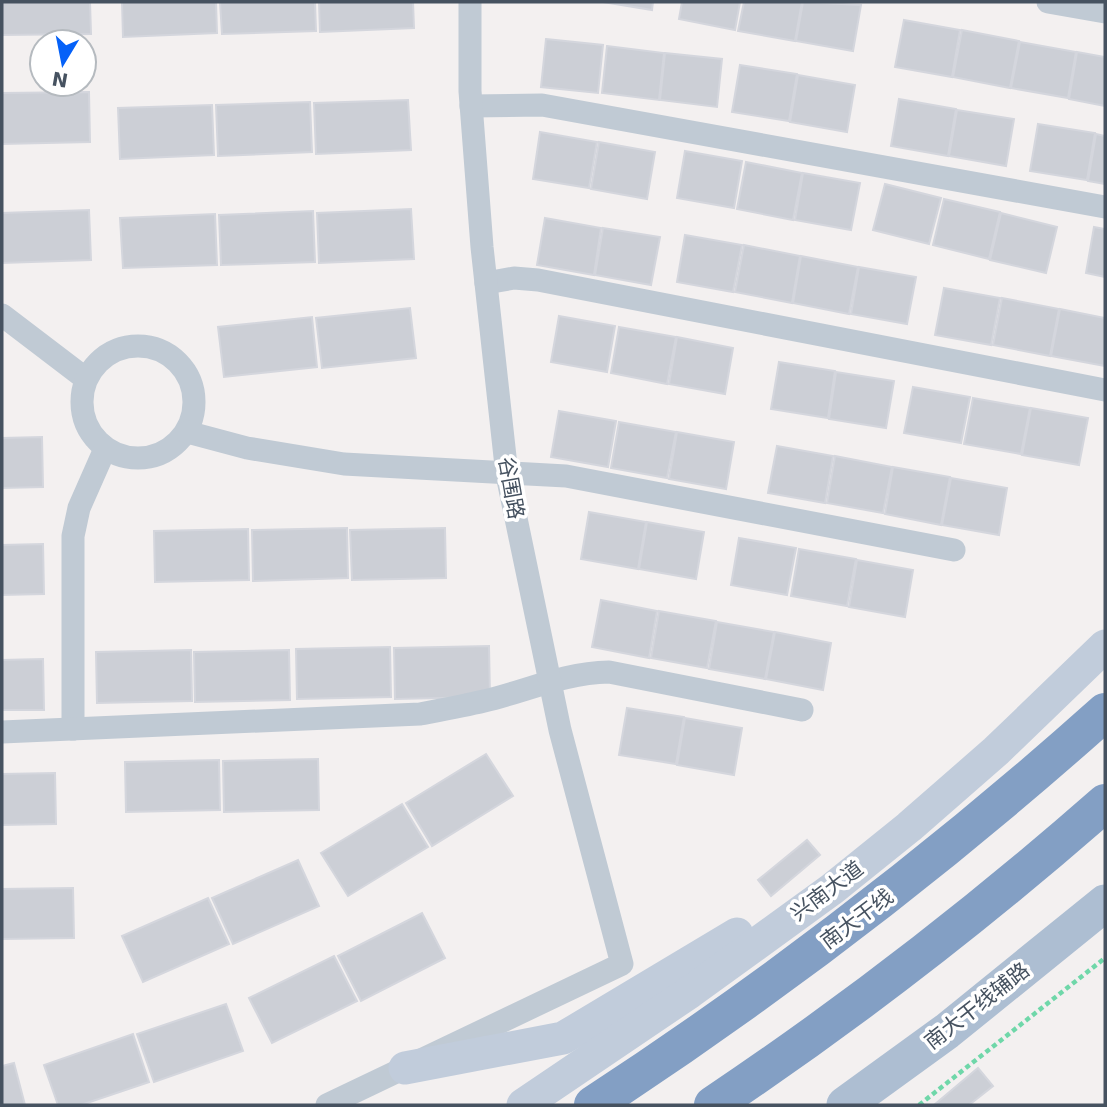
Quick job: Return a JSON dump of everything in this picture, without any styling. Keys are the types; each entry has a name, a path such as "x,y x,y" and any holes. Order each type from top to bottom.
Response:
{"highway":[{"name":"南大干线","path":"593,1105 716,1025 883,900 1039,771 1105,712"},
{"path":"713,1105 926,949 1105,803"}],"main road":[{"name":"兴南大道","path":"523,1105 690,992 832,889 909,827 996,751 1105,646"},
{"path":"404,1068 563,1038 753,925 996,751"},
{"name":"南大干线辅路","path":"845,1105 947,1031 1105,903"}],"street":[{"name":"谷围路","path":"404,1068 622,964 549,679 507,475 486,283 471,106 470,2"},
{"path":"1048,2 1105,12"},
{"path":"471,106 542,105 1105,207"},
{"path":"486,283 514,278 538,280 1105,390"},
{"path":"2,315 86,379"},
{"path":"127,346 145,346 163,351 183,368 195,394 194,414 187,432 174,446 157,455 138,458 105,449 89,431 83,414 81,396 86,379 96,363 127,346"},
{"path":"187,432 247,448 344,464 566,477 954,550"},
{"path":"73,729 72,536 79,508 105,449"},
{"path":"2,732 420,714 485,701 549,679 609,672 802,710"},
{"path":"327,1105 404,1068"}],"path":[{"path":"919,1105 1105,958"}],"building":[{"path":"2,2 90,2 91,28 28,28 28,35 2,35"},
{"path":"122,2 216,2 217,33 123,37"},
{"path":"220,2 315,2 316,31 222,34"},
{"path":"319,2 413,2 414,28 320,32"},
{"path":"603,2 653,2 652,10"},
{"path":"682,2 740,2 735,30 679,19"},
{"path":"744,2 802,2 795,41 738,31"},
{"path":"803,2 861,5 853,51 796,41"},
{"path":"904,20 960,30 952,77 895,67"},
{"path":"962,30 1019,41 1010,88 953,77"},
{"path":"546,39 603,45 598,93 541,87"},
{"path":"1020,42 1076,52 1068,98 1011,88"},
{"path":"607,46 664,53 659,100 602,93"},
{"path":"1077,52 1105,57 1105,106 1069,99"},
{"path":"665,53 722,59 717,107 660,100"},
{"path":"740,65 797,74 789,121 732,112"},
{"path":"798,75 855,85 847,132 790,122"},
{"path":"2,93 28,93 28,98 89,98 90,142 2,144"},
{"path":"899,99 956,109 948,156 891,146"},
{"path":"408,100 411,150 316,154 314,103"},
{"path":"310,102 312,152 218,156 216,105"},
{"path":"212,105 214,155 120,159 118,108"},
{"path":"957,110 1014,119 1006,166 949,156"},
{"path":"1038,124 1095,133 1087,180 1030,171"},
{"path":"540,132 597,142 589,188 533,179"},
{"path":"1096,134 1105,136 1105,184 1088,181"},
{"path":"599,142 655,152 647,199 591,189"},
{"path":"685,151 742,161 734,208 677,198"},
{"path":"746,162 802,173 793,220 737,209"},
{"path":"803,173 860,183 851,230 795,220"},
{"path":"885,184 941,198 929,244 873,230"},
{"path":"944,199 1000,212 989,259 933,245"},
{"path":"411,209 414,259 319,263 317,213"},
{"path":"89,210 91,260 2,263 2,213"},
{"path":"313,211 315,262 221,265 219,215"},
{"path":"1001,213 1057,227 1046,273 990,260"},
{"path":"215,214 217,265 123,268 120,218"},
{"path":"545,218 601,228 594,275 537,265"},
{"path":"1094,227 1105,229 1105,277 1086,273"},
{"path":"603,228 660,237 651,285 595,275"},
{"path":"685,235 742,245 733,292 677,282"},
{"path":"744,245 800,256 792,303 735,292"},
{"path":"801,256 858,267 849,314 793,303"},
{"path":"859,267 916,277 907,324 851,314"},
{"path":"944,288 1000,298 991,345 935,335"},
{"path":"1002,298 1059,309 1050,356 993,345"},
{"path":"410,308 416,358 322,368 316,318"},
{"path":"1060,309 1105,318 1105,366 1051,356"},
{"path":"559,316 615,326 607,372 551,362"},
{"path":"312,317 317,367 224,377 218,327"},
{"path":"619,327 676,337 667,384 611,373"},
{"path":"677,337 733,348 725,394 669,384"},
{"path":"779,362 835,371 828,418 771,409"},
{"path":"836,372 894,381 886,428 829,419"},
{"path":"913,387 970,397 961,443 904,433"},
{"path":"973,398 1030,408 1021,454 964,444"},
{"path":"1031,408 1088,418 1079,465 1022,455"},
{"path":"559,411 616,421 608,467 551,457"},
{"path":"619,422 676,432 667,478 611,468"},
{"path":"677,432 734,442 726,489 669,479"},
{"path":"42,437 43,487 2,488 2,438"},
{"path":"777,446 833,456 825,503 768,493"},
{"path":"835,456 892,467 883,513 827,503"},
{"path":"893,467 950,477 941,525 885,514"},
{"path":"951,478 1007,488 999,535 942,525"},
{"path":"589,512 646,522 638,569 581,559"},
{"path":"647,522 704,532 696,579 639,569"},
{"path":"347,528 348,578 253,581 252,530"},
{"path":"445,528 446,578 352,580 350,530"},
{"path":"248,529 249,580 155,582 154,531"},
{"path":"739,538 796,548 787,595 731,585"},
{"path":"43,544 44,594 2,595 2,545"},
{"path":"799,549 856,559 847,606 791,596"},
{"path":"857,560 913,570 905,617 849,607"},
{"path":"601,600 657,611 649,658 592,647"},
{"path":"659,611 716,621 707,668 651,658"},
{"path":"717,622 774,632 765,679 709,669"},
{"path":"775,632 831,643 823,690 766,679"},
{"path":"489,646 490,697 395,699 394,648"},
{"path":"390,647 391,697 297,699 296,649"},
{"path":"191,650 192,701 97,703 96,652"},
{"path":"289,650 290,700 195,702 194,652"},
{"path":"43,659 44,710 2,710 2,660"},
{"path":"627,708 684,717 676,764 619,755"},
{"path":"685,718 742,728 734,775 677,765"},
{"path":"486,754 513,796 432,846 406,803"},
{"path":"318,759 319,810 224,812 223,761"},
{"path":"219,760 220,810 126,812 125,762"},
{"path":"55,773 56,824 2,825 2,774"},
{"path":"402,804 428,847 348,896 321,853"},
{"path":"807,840 820,855 771,896 758,880"},
{"path":"298,860 319,906 233,944 212,898"},
{"path":"73,888 74,938 2,939 2,889"},
{"path":"208,898 229,944 143,982 122,936"},
{"path":"422,913 445,958 361,1001 338,956"},
{"path":"334,956 357,1001 272,1043 249,998"},
{"path":"226,1004 243,1051 154,1082 137,1034"},
{"path":"133,1034 149,1082 81,1105 58,1105 44,1065"},
{"path":"14,1063 25,1105 2,1105 2,1066"},
{"path":"978,1068 993,1086 969,1105 934,1105"}]}
